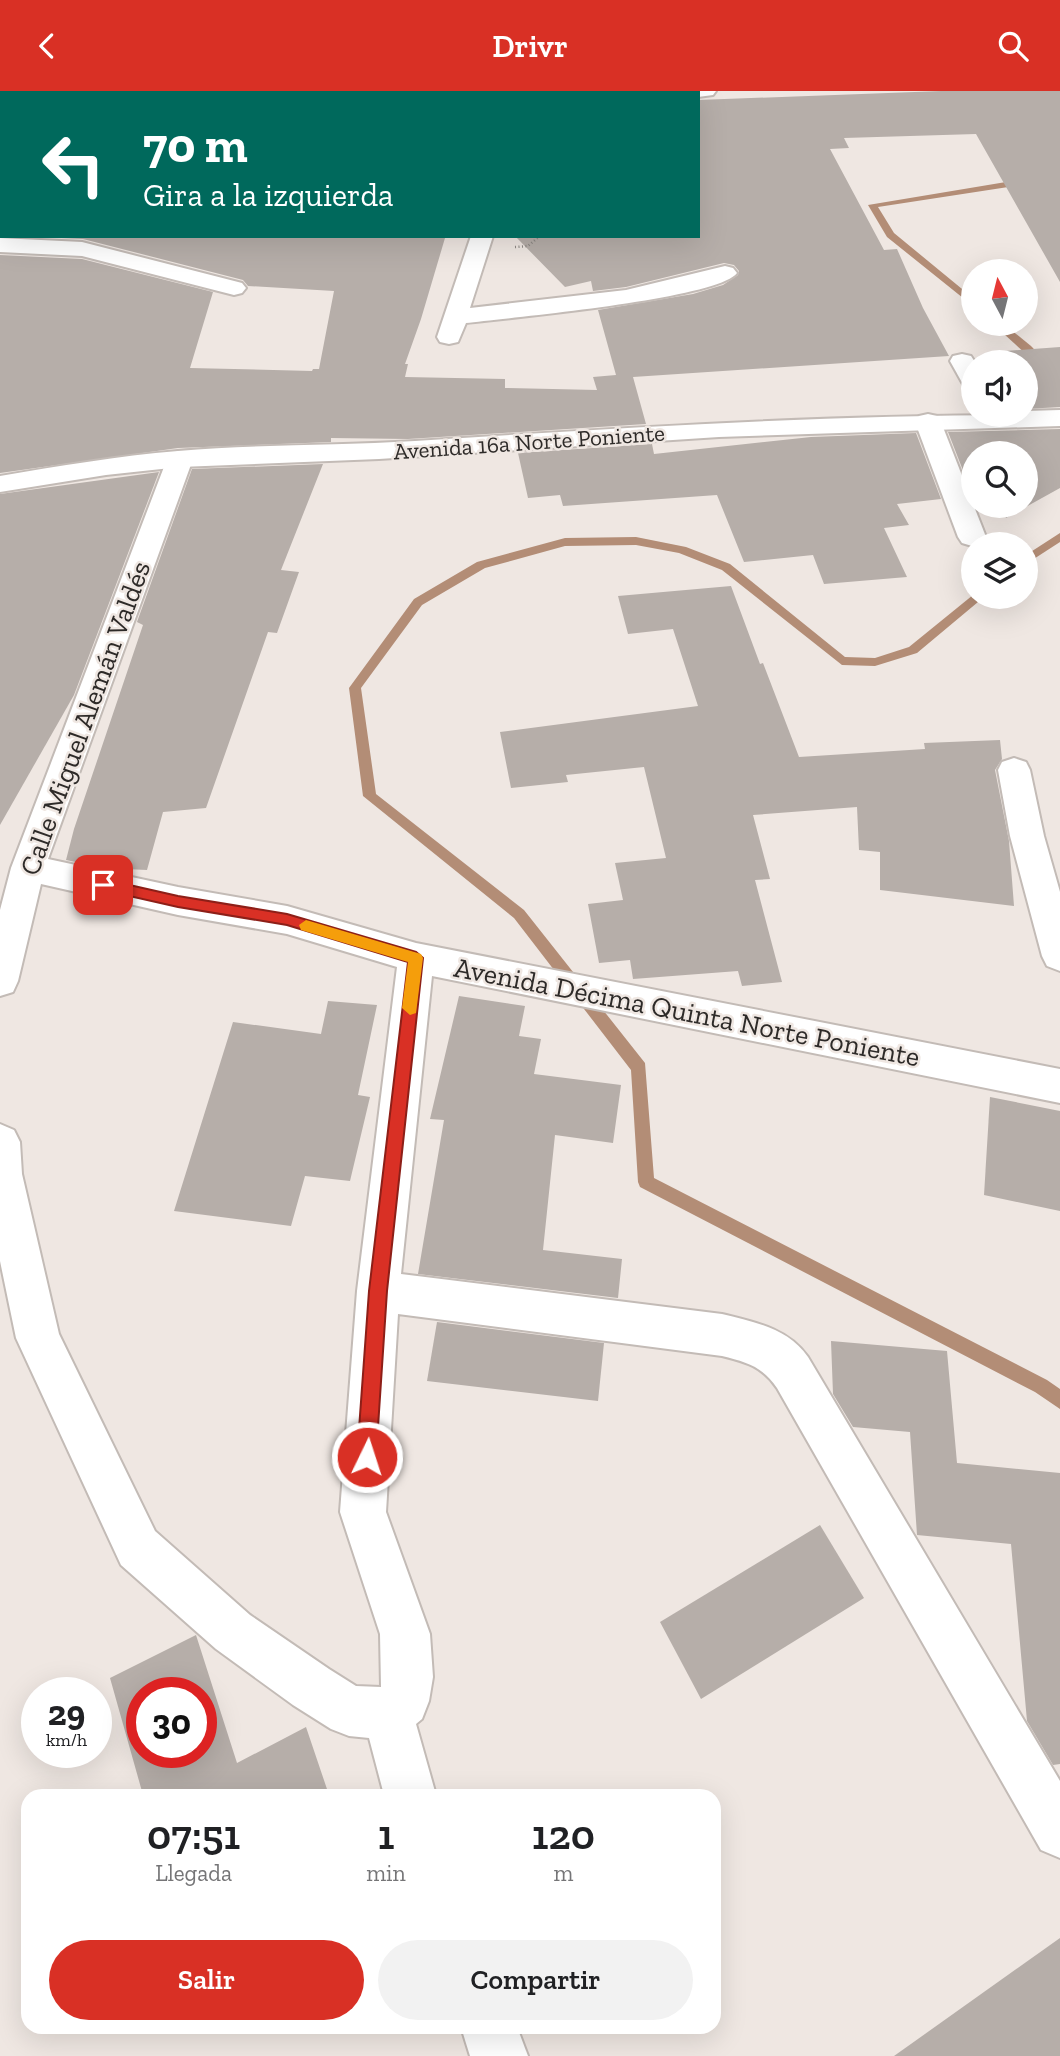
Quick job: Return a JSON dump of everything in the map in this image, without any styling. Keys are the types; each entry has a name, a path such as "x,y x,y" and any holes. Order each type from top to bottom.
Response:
{"street":[{"path":"448,341 481,238"},
{"path":"0,246 82,249 234,288"},
{"path":"457,317 631,296 684,287 724,273"},
{"name":"Avenida 16a Norte Poniente","path":"1038,418 1060,418"},
{"name":"Avenida 16a Norte Poniente","path":"0,484 106,467 180,459 393,451 719,429 961,420"},
{"path":"928,422 970,532"},
{"name":"Calle Miguel Alemán Valdés","path":"0,981 28,869 180,459"},
{"path":"1014,770 1027,836 1060,956"},
{"name":"Avenida Décima Quinta Norte Poniente","path":"28,869 178,901 287,919 416,958 504,977 1060,1086"},
{"path":"0,1142 2,1174 38,1338 138,1548 233,1632 311,1687 349,1711 388,1714 404,1701 408,1677 405,1634 363,1512 378,1291 416,958"},
{"path":"378,1291 722,1335 772,1348 790,1365 799,1386 1060,1831"},
{"path":"388,1714 408,1789"},
{"path":"491,2034 499,2056"}],"building":[{"path":"941,91 1060,91 1060,282 976,134 844,138 849,148 830,149 884,250 897,249 923,308 949,356 633,377 646,424 408,439 331,438 331,442 178,448 0,473 0,255 82,259 213,292 190,368 319,369 334,291 248,286 243,280 83,239 61,238 445,238 405,364 408,364 405,377 505,379 505,388 597,390 593,377 616,375 598,310 693,294 723,285 738,275 739,271 734,265 724,263 626,287 593,291 591,281 565,287 517,238 700,238 700,100"},
{"path":"1060,347 1060,407 1038,408 1038,350 1019,350"},
{"path":"1060,429 1060,488 1038,500 1038,441 961,441 961,465 948,432"},
{"path":"916,433 941,499 897,504 909,525 884,528 907,577 824,584 813,555 744,562 717,495 563,506 560,495 528,498 518,453 652,444 654,454 811,437"},
{"path":"323,464 281,570 299,572 277,633 268,632 206,808 163,812 147,870 104,868 66,860 143,625 137,622 192,469"},
{"path":"159,472 74,695 0,825 0,494"},
{"path":"731,586 799,757 925,749 924,743 1000,740 1002,759 995,770 1009,841 1014,906 880,890 880,852 859,850 857,807 753,815 770,879 755,880 782,982 742,986 738,971 633,979 630,960 599,963 588,904 623,900 615,863 666,858 644,767 566,775 568,782 511,788 500,732 698,706 673,629 628,634 618,596"},
{"path":"459,996 525,1006 519,1036 541,1039 534,1074 621,1085 613,1143 555,1135 543,1250 622,1259 618,1298 418,1274 444,1120 430,1119"},
{"path":"328,1001 377,1005 358,1095 370,1097 350,1181 305,1176 291,1226 174,1211 233,1022 321,1034"},
{"path":"990,1097 1060,1111 1060,1211 984,1195"},
{"path":"437,1322 604,1343 598,1401 427,1381"},
{"path":"831,1341 947,1351 957,1463 1060,1473 1060,1764 1053,1765 1027,1721 1011,1544 917,1535 910,1432 853,1427 833,1394"},
{"path":"820,1525 864,1598 701,1699 660,1622"},
{"path":"196,1635 209,1677 126,1677 126,1735 112,1677"},
{"path":"217,1701 237,1763 306,1727 327,1789 141,1789 135,1768 217,1768"},
{"path":"1060,1938 1060,2056 894,2056"}],"waterway":[{"path":"961,293 890,235 872,205 1060,176"},
{"path":"1012,336 1060,382"},
{"path":"1038,552 1060,537"},
{"path":"963,609 913,650 875,662 842,661 726,567 682,550 636,541 565,542 481,565 418,602 355,688 370,796 519,914 639,1068 646,1182 1041,1386 1060,1400"}],"slow traffic":[{"path":"306,925 416,958 410,1008"}],"route":[{"path":"103,885 178,901 287,919 416,958 378,1291 367,1457"}]}
